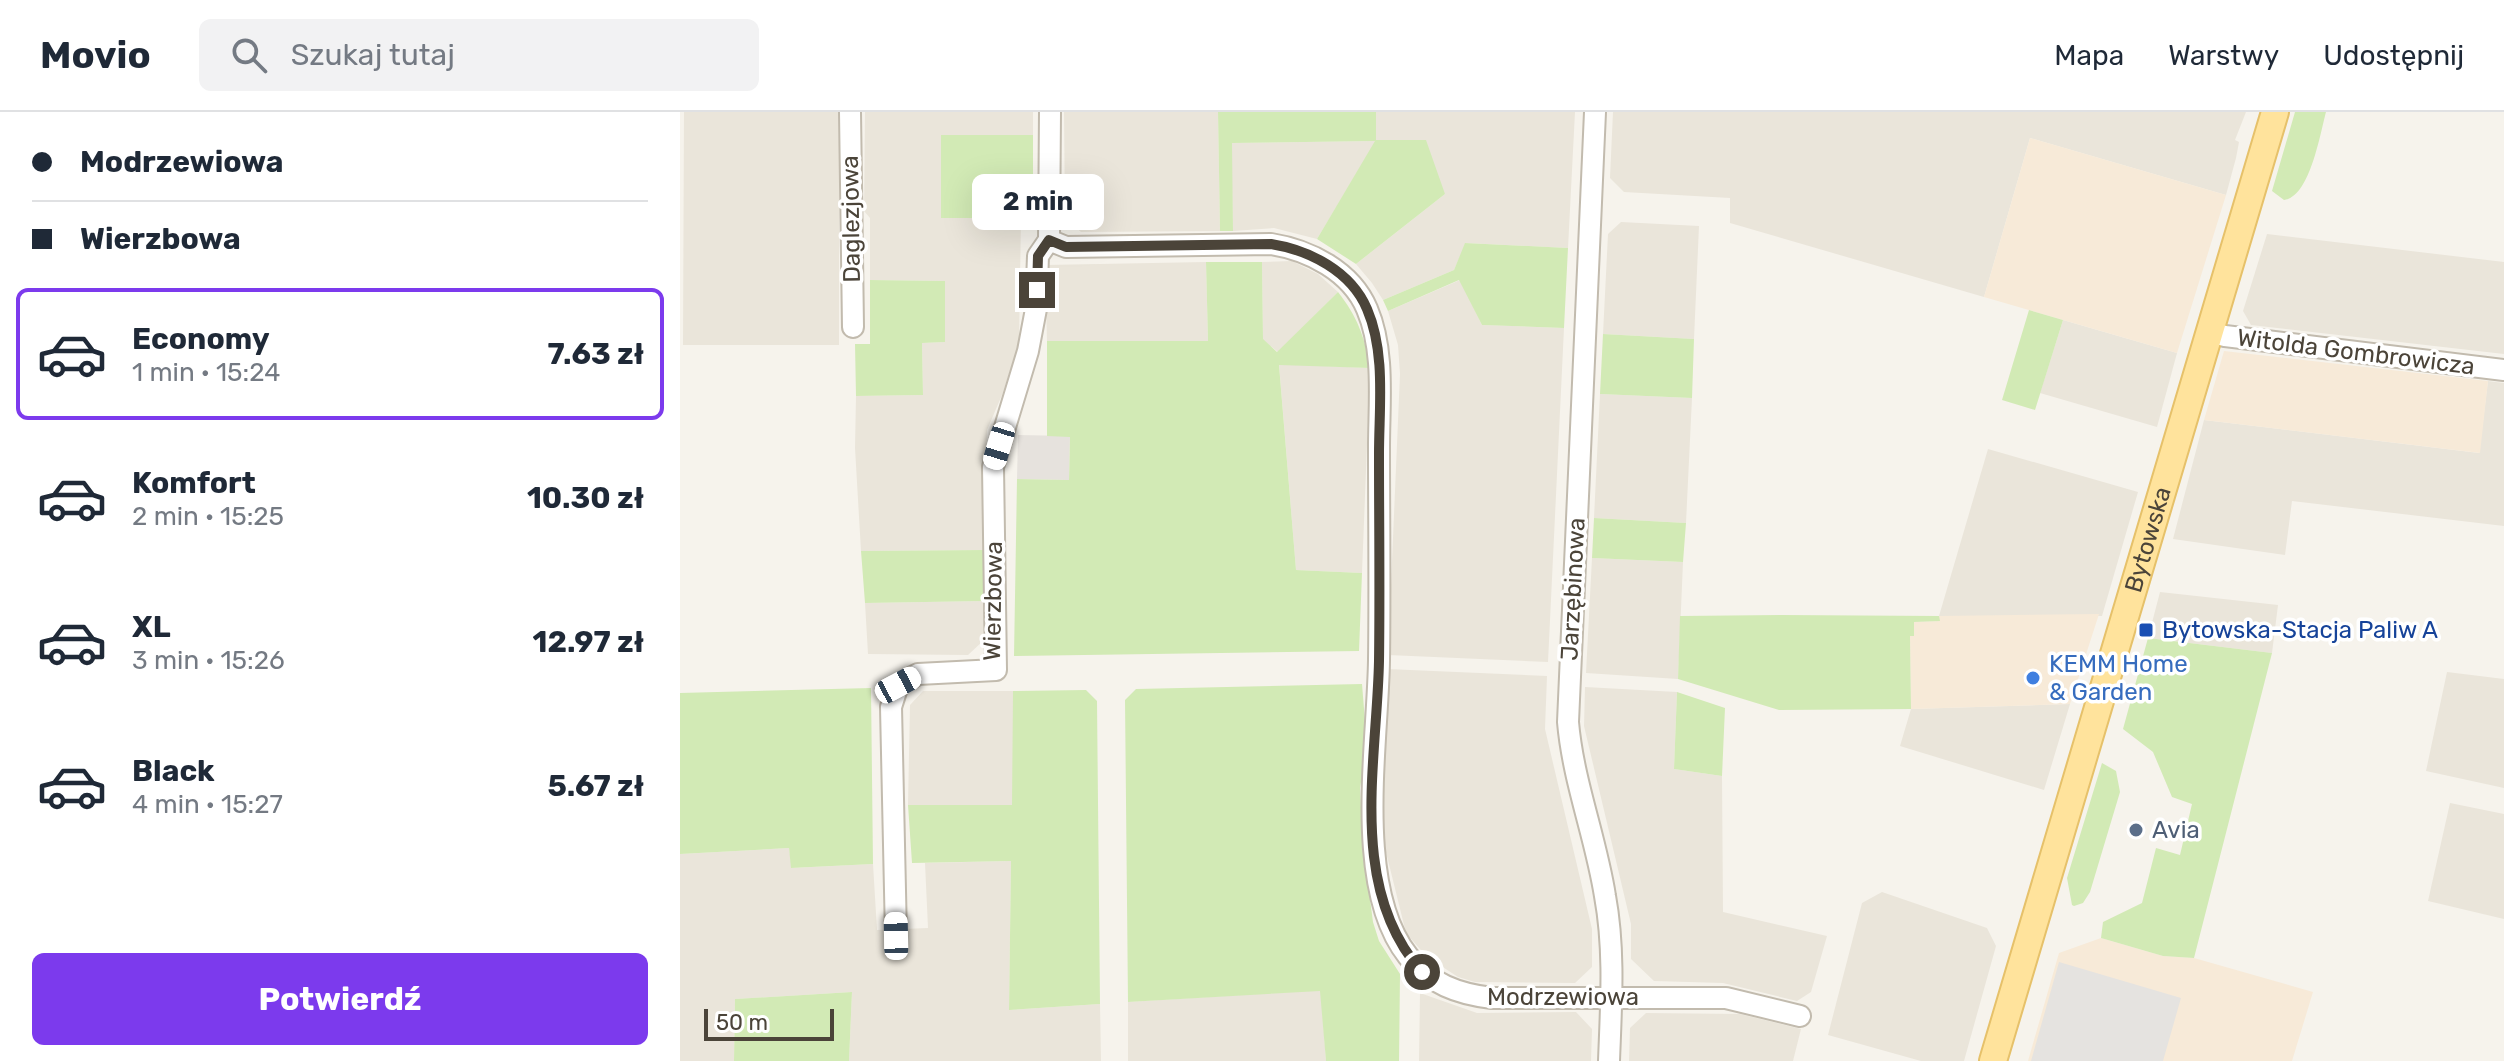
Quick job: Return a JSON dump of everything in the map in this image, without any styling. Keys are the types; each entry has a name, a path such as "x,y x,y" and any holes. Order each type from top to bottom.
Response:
{"main road":[{"name":"Bytowska","path":"1993,1061 2275,112"}],"street":[{"name":"Daglezjowa","path":"850,112 853,327"},
{"path":"1049,240 1050,112"},
{"name":"Jarzębinowa","path":"1595,112 1568,722 1579,784 1606,897 1609,923 1609,1061"},
{"name":"Wierzbowa","path":"896,936 891,707 898,685 918,674 996,670 993,467 1028,351 1036,309 1038,256 1049,240"},
{"name":"Modrzewiowa","path":"1049,240 1066,247 1287,246 1302,250 1327,264 1355,290 1366,307 1372,324 1379,375 1379,662 1372,833 1374,863 1391,925 1406,954 1422,972 1443,986 1466,995 1492,998 1726,998 1800,1016"},
{"name":"Witolda Gombrowicza","path":"2209,332 2504,370"}],"shaded area":[{"path":"684,112 839,112 839,345 683,345"},
{"path":"865,112 1033,112 1033,135 941,135 941,218 1021,218 1019,343 987,430 984,550 861,551 855,448 856,396 923,395 922,343 945,342 945,281 870,280 870,218 864,211"},
{"path":"1064,112 1218,112 1220,231 1081,232 1065,218"},
{"path":"1376,112 1575,112 1568,248 1466,243 1454,270 1383,300 1356,264 1445,194 1376,141 1317,239 1274,228 1233,231 1231,143 1375,141"},
{"path":"1613,112 2246,112 2235,140 2239,142 2226,195 2030,138 1984,297 1730,223 1730,198 1624,192 1610,178"},
{"path":"2030,138 2226,195 2177,353 1984,297"},
{"path":"1621,222 1699,226 1694,339 1603,334 1608,234"},
{"path":"2267,234 2504,262 2504,354 2251,325 2243,311"},
{"path":"1292,261 1318,274 1338,292 1278,352 1263,340 1262,262"},
{"path":"1206,262 1208,341 1047,341 1045,265"},
{"path":"1460,280 1482,325 1564,328 1548,662 1388,655 1400,374 1398,345 1388,311"},
{"path":"2063,320 2177,353 2157,427 2040,393"},
{"path":"2224,351 2488,381 2480,453 2204,420"},
{"path":"1279,364 1370,368 1362,573 1296,570"},
{"path":"2488,381 2504,383 2504,526 2292,501 2285,555 2173,539 2204,420 2479,453"},
{"path":"1600,394 1692,398 1686,523 1594,518"},
{"path":"1018,435 1070,436 1069,480 1017,479"},
{"path":"1988,449 2138,492 2102,616 1939,616"},
{"path":"1592,558 1683,562 1678,679 1586,673"},
{"path":"2160,592 2278,605 2272,653 2148,638"},
{"path":"985,601 983,641 968,655 868,654 865,603"},
{"path":"2099,614 2070,704 1911,709 1910,635 1913,636 1914,622 1939,621 1939,616"},
{"path":"1387,669 1547,676 1545,729 1592,929 1592,967 1575,983 1475,982 1458,977 1426,956 1406,933 1383,840 1381,784"},
{"path":"2447,672 2504,679 2504,788 2426,771"},
{"path":"1585,687 1677,692 1674,769 1722,776 1723,912 1827,936 1811,992 1797,1001 1723,983 1654,981 1631,959 1631,924 1584,726"},
{"path":"923,691 1013,691 1013,805 908,805 910,705"},
{"path":"2070,704 2044,790 1900,746 1911,709"},
{"path":"2450,803 2504,814 2504,919 2428,901"},
{"path":"789,848 792,868 873,864 877,930 928,928 925,863 1011,861 1009,1010 1100,1004 1101,1061 849,1061 852,992 735,999 734,1061 680,1061 680,854"},
{"path":"1882,892 1987,928 1996,946 1964,1061 1921,1061 1828,1035 1862,903"},
{"path":"2101,938 2163,956 2194,958 2313,992 2292,1061 2028,1061 2059,953"},
{"path":"2059,962 2181,998 2163,1061 2031,1061"},
{"path":"1321,990 1326,1061 1128,1061 1128,1002"},
{"path":"1420,993 1477,1013 1576,1012 1592,1029 1591,1061 1419,1061"},
{"path":"1646,1013 1740,1014 1801,1029 1793,1061 1629,1061 1630,1028"}],"green space":[{"path":"1218,112 1376,112 1376,140 1426,140 1445,194 1356,264 1317,239 1375,141 1232,143 1233,231 1220,231"},
{"path":"2295,112 2326,112 2307,177 2293,196 2284,200 2272,191"},
{"path":"941,135 1033,135 1033,218 941,218"},
{"path":"1465,243 1568,248 1564,328 1482,325 1459,280 1388,311 1383,300 1454,270"},
{"path":"1206,262 1262,262 1263,339 1277,352 1338,292 1359,327 1370,368 1279,365 1296,570 1362,573 1359,651 1014,656 1017,479 1069,480 1070,437 1047,436 1047,341 1208,341"},
{"path":"870,280 945,281 945,342 922,343 923,395 856,396 855,344 870,344"},
{"path":"2029,310 2063,320 2035,410 2002,400"},
{"path":"1603,334 1694,339 1692,398 1600,394"},
{"path":"1594,518 1686,523 1683,562 1592,558"},
{"path":"984,550 985,601 865,603 861,551"},
{"path":"1680,616 1939,616 1940,621 1914,622 1914,636 1910,636 1911,709 1779,710 1678,679"},
{"path":"2148,638 2272,653 2194,958 2163,956 2101,938 2103,922 2142,903 2156,848 2180,855 2192,804 2172,797 2153,752 2123,729"},
{"path":"1362,684 1367,746 1360,788 1363,846 1373,922 1379,941 1400,974 1399,1061 1326,1061 1320,991 1128,1002 1125,700 1136,689"},
{"path":"871,688 873,864 791,868 789,848 680,854 680,693"},
{"path":"1086,690 1097,701 1100,1004 1009,1010 1011,861 912,863 908,805 1012,805 1013,691"},
{"path":"1677,692 1725,708 1722,776 1674,769"},
{"path":"2102,763 2116,771 2120,792 2090,892 2083,903 2074,906 2067,878"},
{"path":"852,992 849,1061 734,1061 735,999"}],"place":[{"name":"Bytowska-Stacja Paliw A","path":"2146,630"},
{"name":"KEMM Home & Garden","path":"2033,678"},
{"name":"Avia","path":"2136,830"}],"route":[{"path":"1037,290 1038,256 1049,240 1066,247 1271,244 1302,250 1327,264 1355,290 1366,307 1372,324 1379,375 1379,662 1372,833 1374,863 1391,925 1406,954 1422,972"}]}
